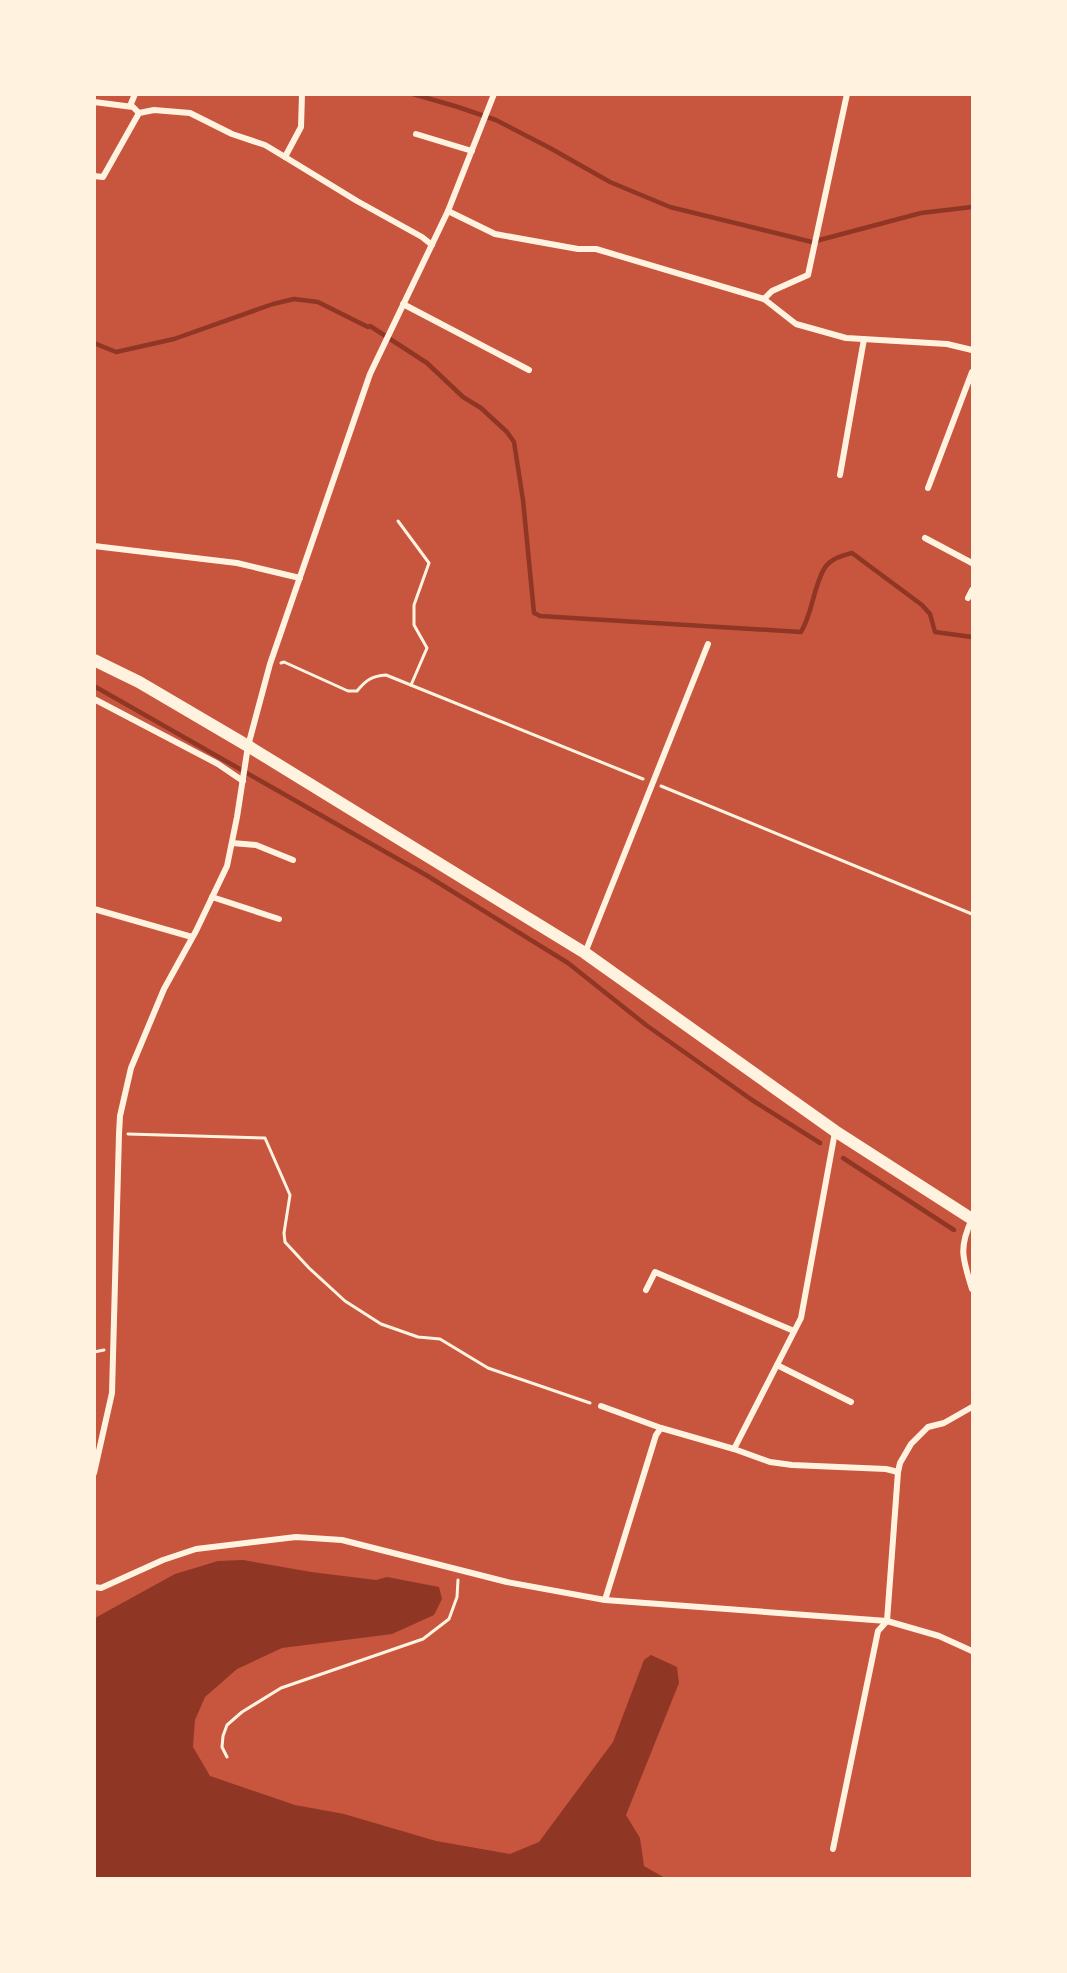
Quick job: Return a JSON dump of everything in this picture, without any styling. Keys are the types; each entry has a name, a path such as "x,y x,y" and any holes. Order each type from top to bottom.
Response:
{"main road":[{"path":"94,660 140,682 248,746 585,953 835,1131 972,1219"}],"street":[{"path":"130,106 135,94"},
{"path":"285,157 301,127 302,94"},
{"path":"94,1473 112,1393 120,1116 131,1068 164,988 227,866 248,746 270,664 370,374 448,211 494,94"},
{"path":"764,299 772,291 808,275 847,94"},
{"path":"94,102 134,106 139,113"},
{"path":"94,176 103,177 139,113 154,110 190,113 232,134 265,145 432,245"},
{"path":"416,134 472,151"},
{"path":"448,211 495,234 578,249 596,249 764,299 795,324 846,338 947,344 972,350"},
{"path":"403,304 529,370"},
{"path":"840,475 864,339"},
{"path":"928,488 972,372"},
{"path":"925,538 972,563"},
{"path":"94,546 237,563 300,578"},
{"path":"968,598 972,590"},
{"path":"585,953 708,644"},
{"path":"94,699 219,764 243,781"},
{"path":"232,843 256,845 293,860"},
{"path":"212,897 279,919"},
{"path":"94,909 192,937"},
{"path":"734,1449 801,1318 835,1131"},
{"path":"972,1219 962,1254 972,1289"},
{"path":"646,1290 655,1272 795,1331"},
{"path":"777,1365 851,1402"},
{"path":"601,1406 661,1428 770,1462 886,1469 898,1472"},
{"path":"833,1849 878,1631 887,1621 900,1463 911,1444 928,1427 944,1423 972,1407"},
{"path":"605,1600 656,1435 661,1428"},
{"path":"94,1587 101,1588 163,1560 196,1549 296,1537 342,1540 507,1582 605,1600 887,1621 939,1636 972,1651"}],"path":[{"path":"398,521 429,564 414,605 414,625 427,648 411,685"},
{"path":"270,664 284,662 348,691 357,691 373,676 386,675 972,914"},
{"path":"119,1134 265,1138 290,1194 284,1233 285,1242 345,1301 381,1324 418,1337 440,1339 488,1368 601,1406"},
{"path":"227,1757 222,1747 223,1736 227,1725 242,1712 281,1688 423,1639 449,1619 458,1597 458,1569"}],"shaded area":[{"path":"243,1560 376,1580 387,1577 439,1587 442,1599 434,1615 392,1634 282,1648 237,1669 205,1697 195,1720 193,1747 210,1776 295,1805 344,1814 436,1841 510,1854 539,1842 613,1742 644,1660 651,1655 677,1667 679,1683 626,1815 640,1838 644,1866 665,1878 95,1878 95,1618 175,1574 218,1561"}],"waterway":[{"path":"413,94 496,120 610,182 670,207 812,242 921,213 972,207"},
{"path":"94,343 116,352 174,339 273,304 294,299 318,302 370,326 427,363 463,397 481,408 507,432 514,442 523,500 534,613 540,616 801,632 824,569 833,561 852,553 922,605 930,614 935,632 972,637"},
{"path":"94,686 426,875 568,963 646,1025 752,1100 820,1143"},
{"path":"843,1158 954,1230"}]}
